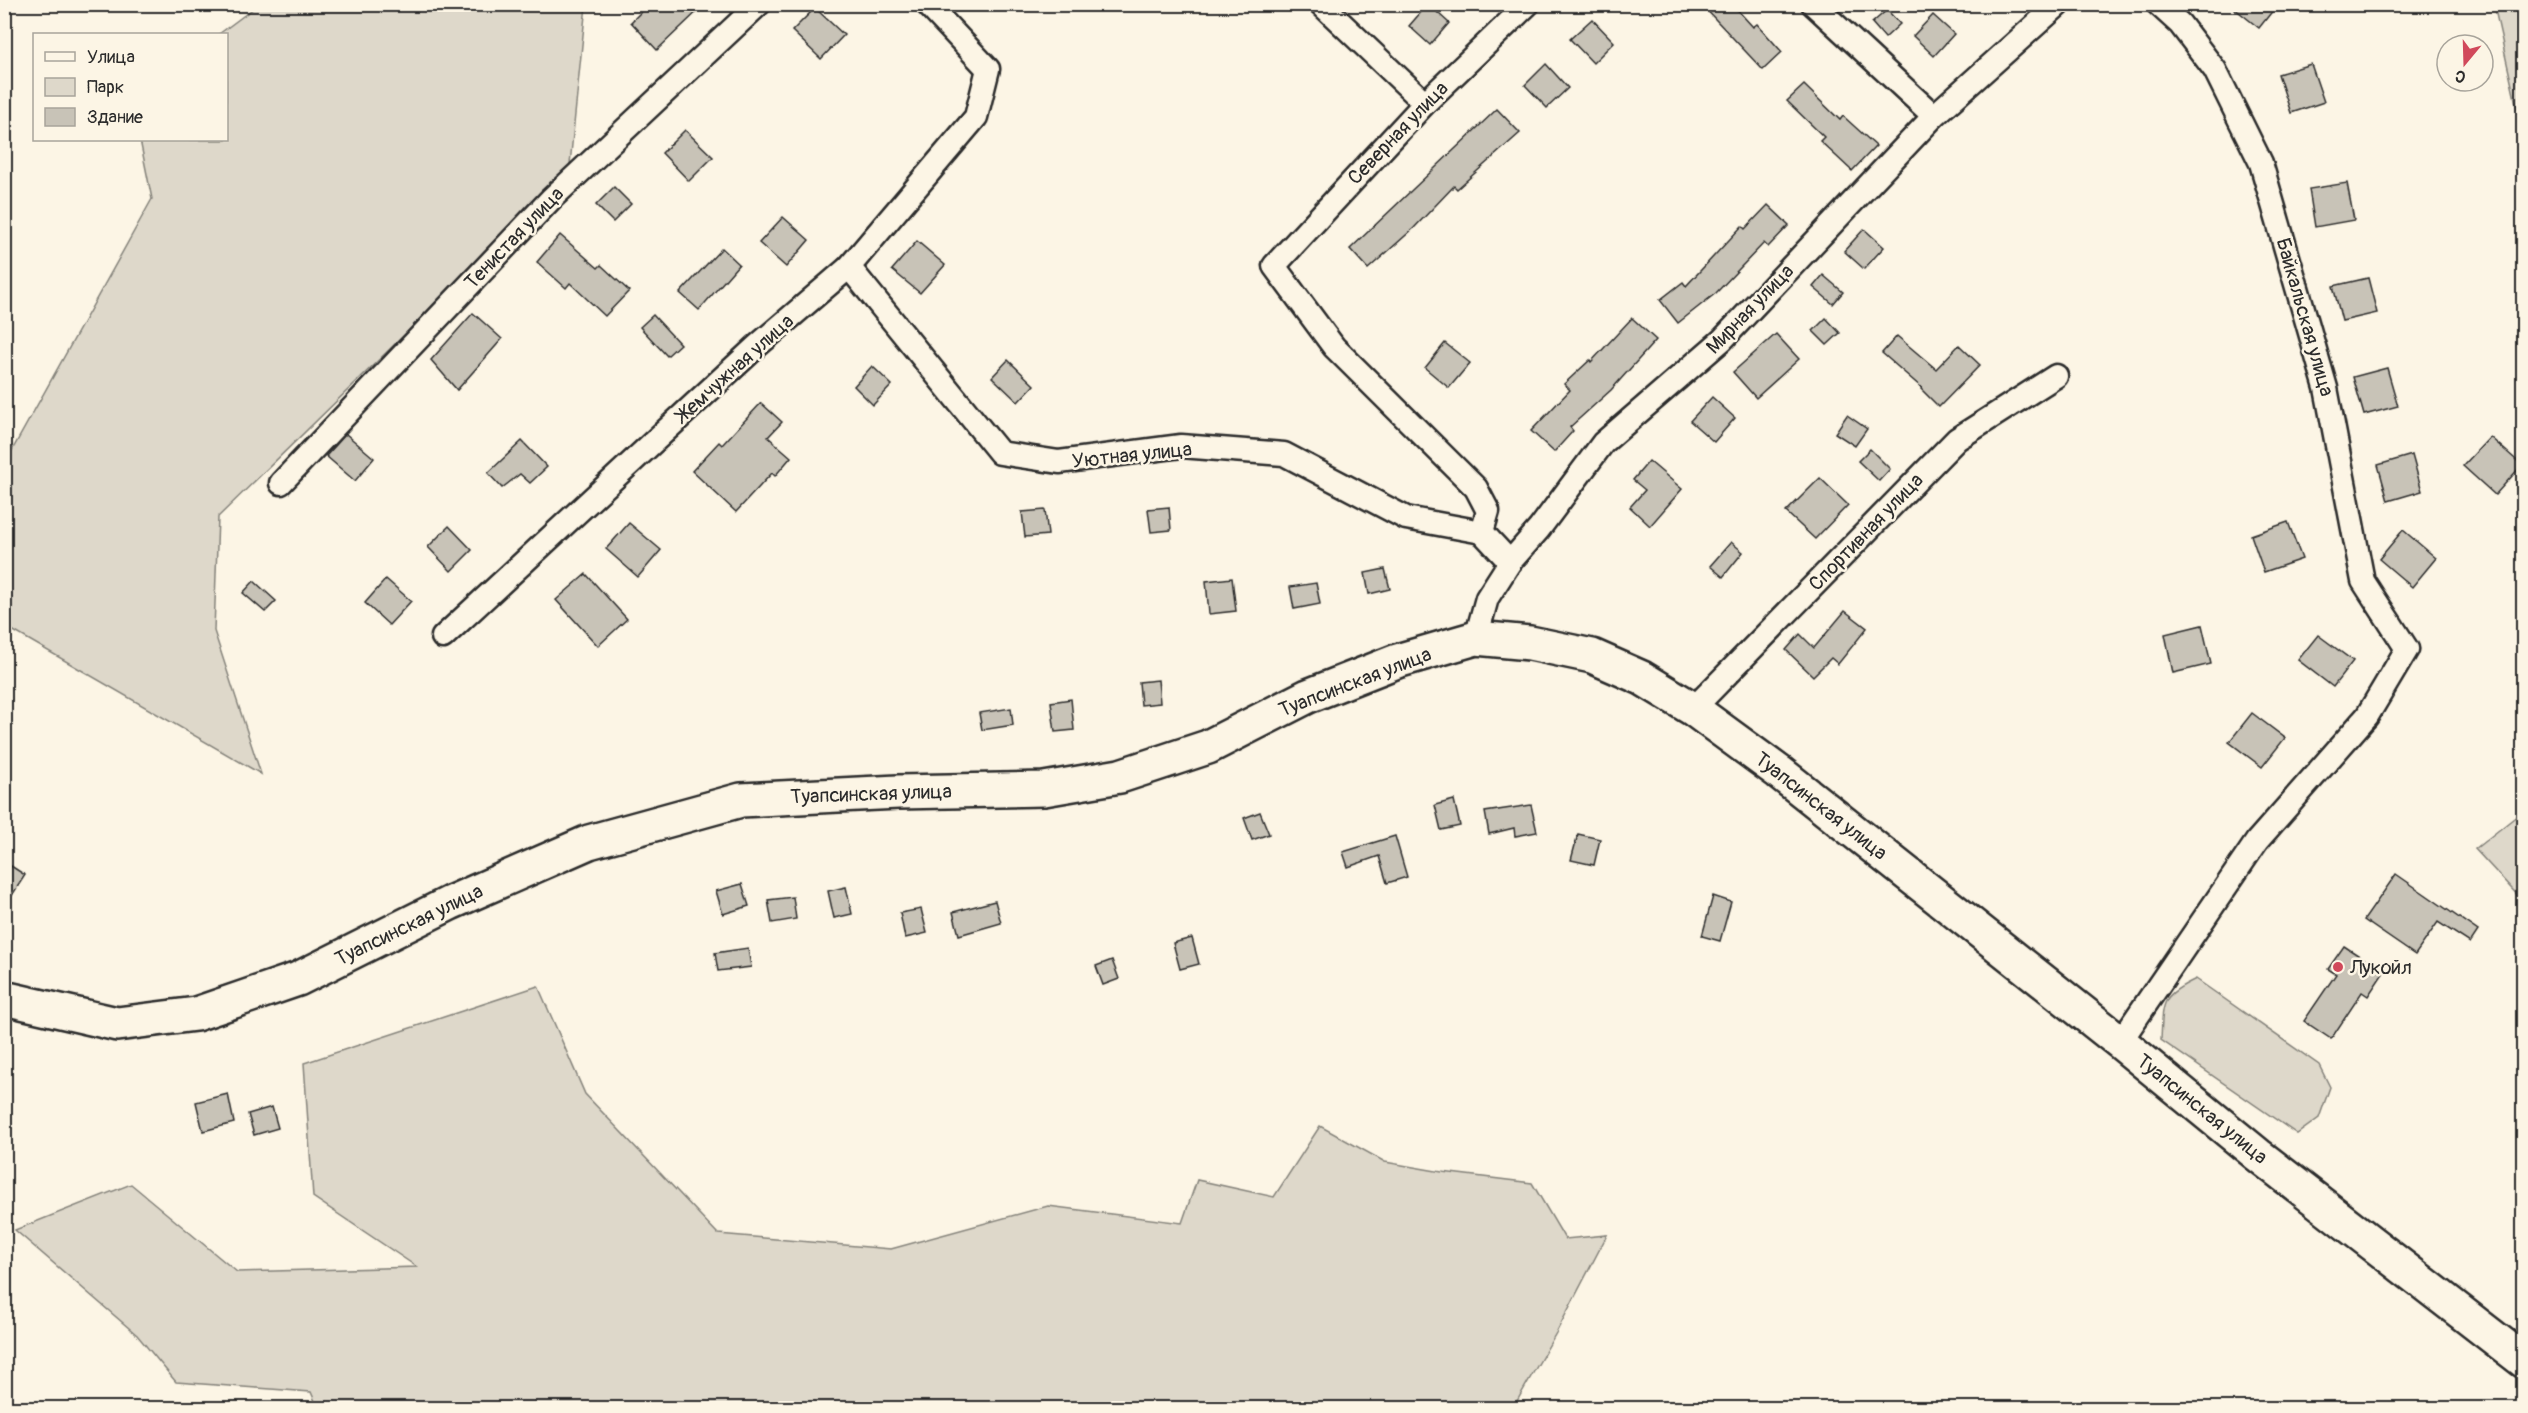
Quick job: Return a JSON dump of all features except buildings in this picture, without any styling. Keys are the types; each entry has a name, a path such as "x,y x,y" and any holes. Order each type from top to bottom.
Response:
{"main road":[{"name":"Туапсинская улица","path":"4,998 117,1024 196,1014 298,979 450,903 589,842 741,800 898,792 1044,789 1120,776 1208,747 1308,696 1397,661 1476,638 1530,643 1592,656 1642,678 1693,709 1779,772 2120,1042 2258,1155 2523,1360"}],"street":[{"name":"Тенистая улица","path":"281,483 551,199 759,4"},
{"name":"Жемчужная улица","path":"443,637 757,346 849,267 976,117 987,69 927,4"},
{"path":"1322,4 1425,103"},
{"name":"Северная улица","path":"1482,532 1488,510 1476,488 1334,347 1274,266 1425,103 1528,4"},
{"path":"1813,4 1934,116"},
{"name":"Мирная улица","path":"1476,638 1487,598 1510,562 1539,529 1603,444 1722,340 1934,116 2059,4"},
{"name":"Байкальская улица","path":"2120,1042 2257,841 2367,716 2407,650 2363,581 2326,387 2261,163 2216,70 2180,24 2158,4"},
{"name":"Уютная улица","path":"849,267 1000,453 1059,462 1181,446 1284,453 1406,518 1482,532"},
{"name":"Спортивная улица","path":"1693,709 1956,439 2056,376"},
{"path":"1482,532 1510,562"}],"green space":[{"path":"258,5 586,5 569,174 218,517 214,631 261,774 5,626 5,463 152,199 140,141 228,141 228,33 220,33"},
{"path":"2494,5 2523,5 2523,135"},
{"path":"2523,811 2523,901 2475,849"},
{"path":"2196,979 2319,1065 2330,1087 2319,1118 2297,1134 2161,1040 2163,1008 2166,1002 2176,990"},
{"path":"538,986 585,1094 718,1234 891,1249 1048,1206 1182,1223 1197,1180 1274,1197 1320,1126 1385,1162 1442,1172 1532,1183 1565,1239 1607,1235 1556,1333 1513,1408 318,1408 311,1392 176,1382 137,1335 15,1230 131,1184 237,1272 417,1267 313,1197 304,1063"}],"place":[{"name":"Лукойл","path":"2338,967"}]}
